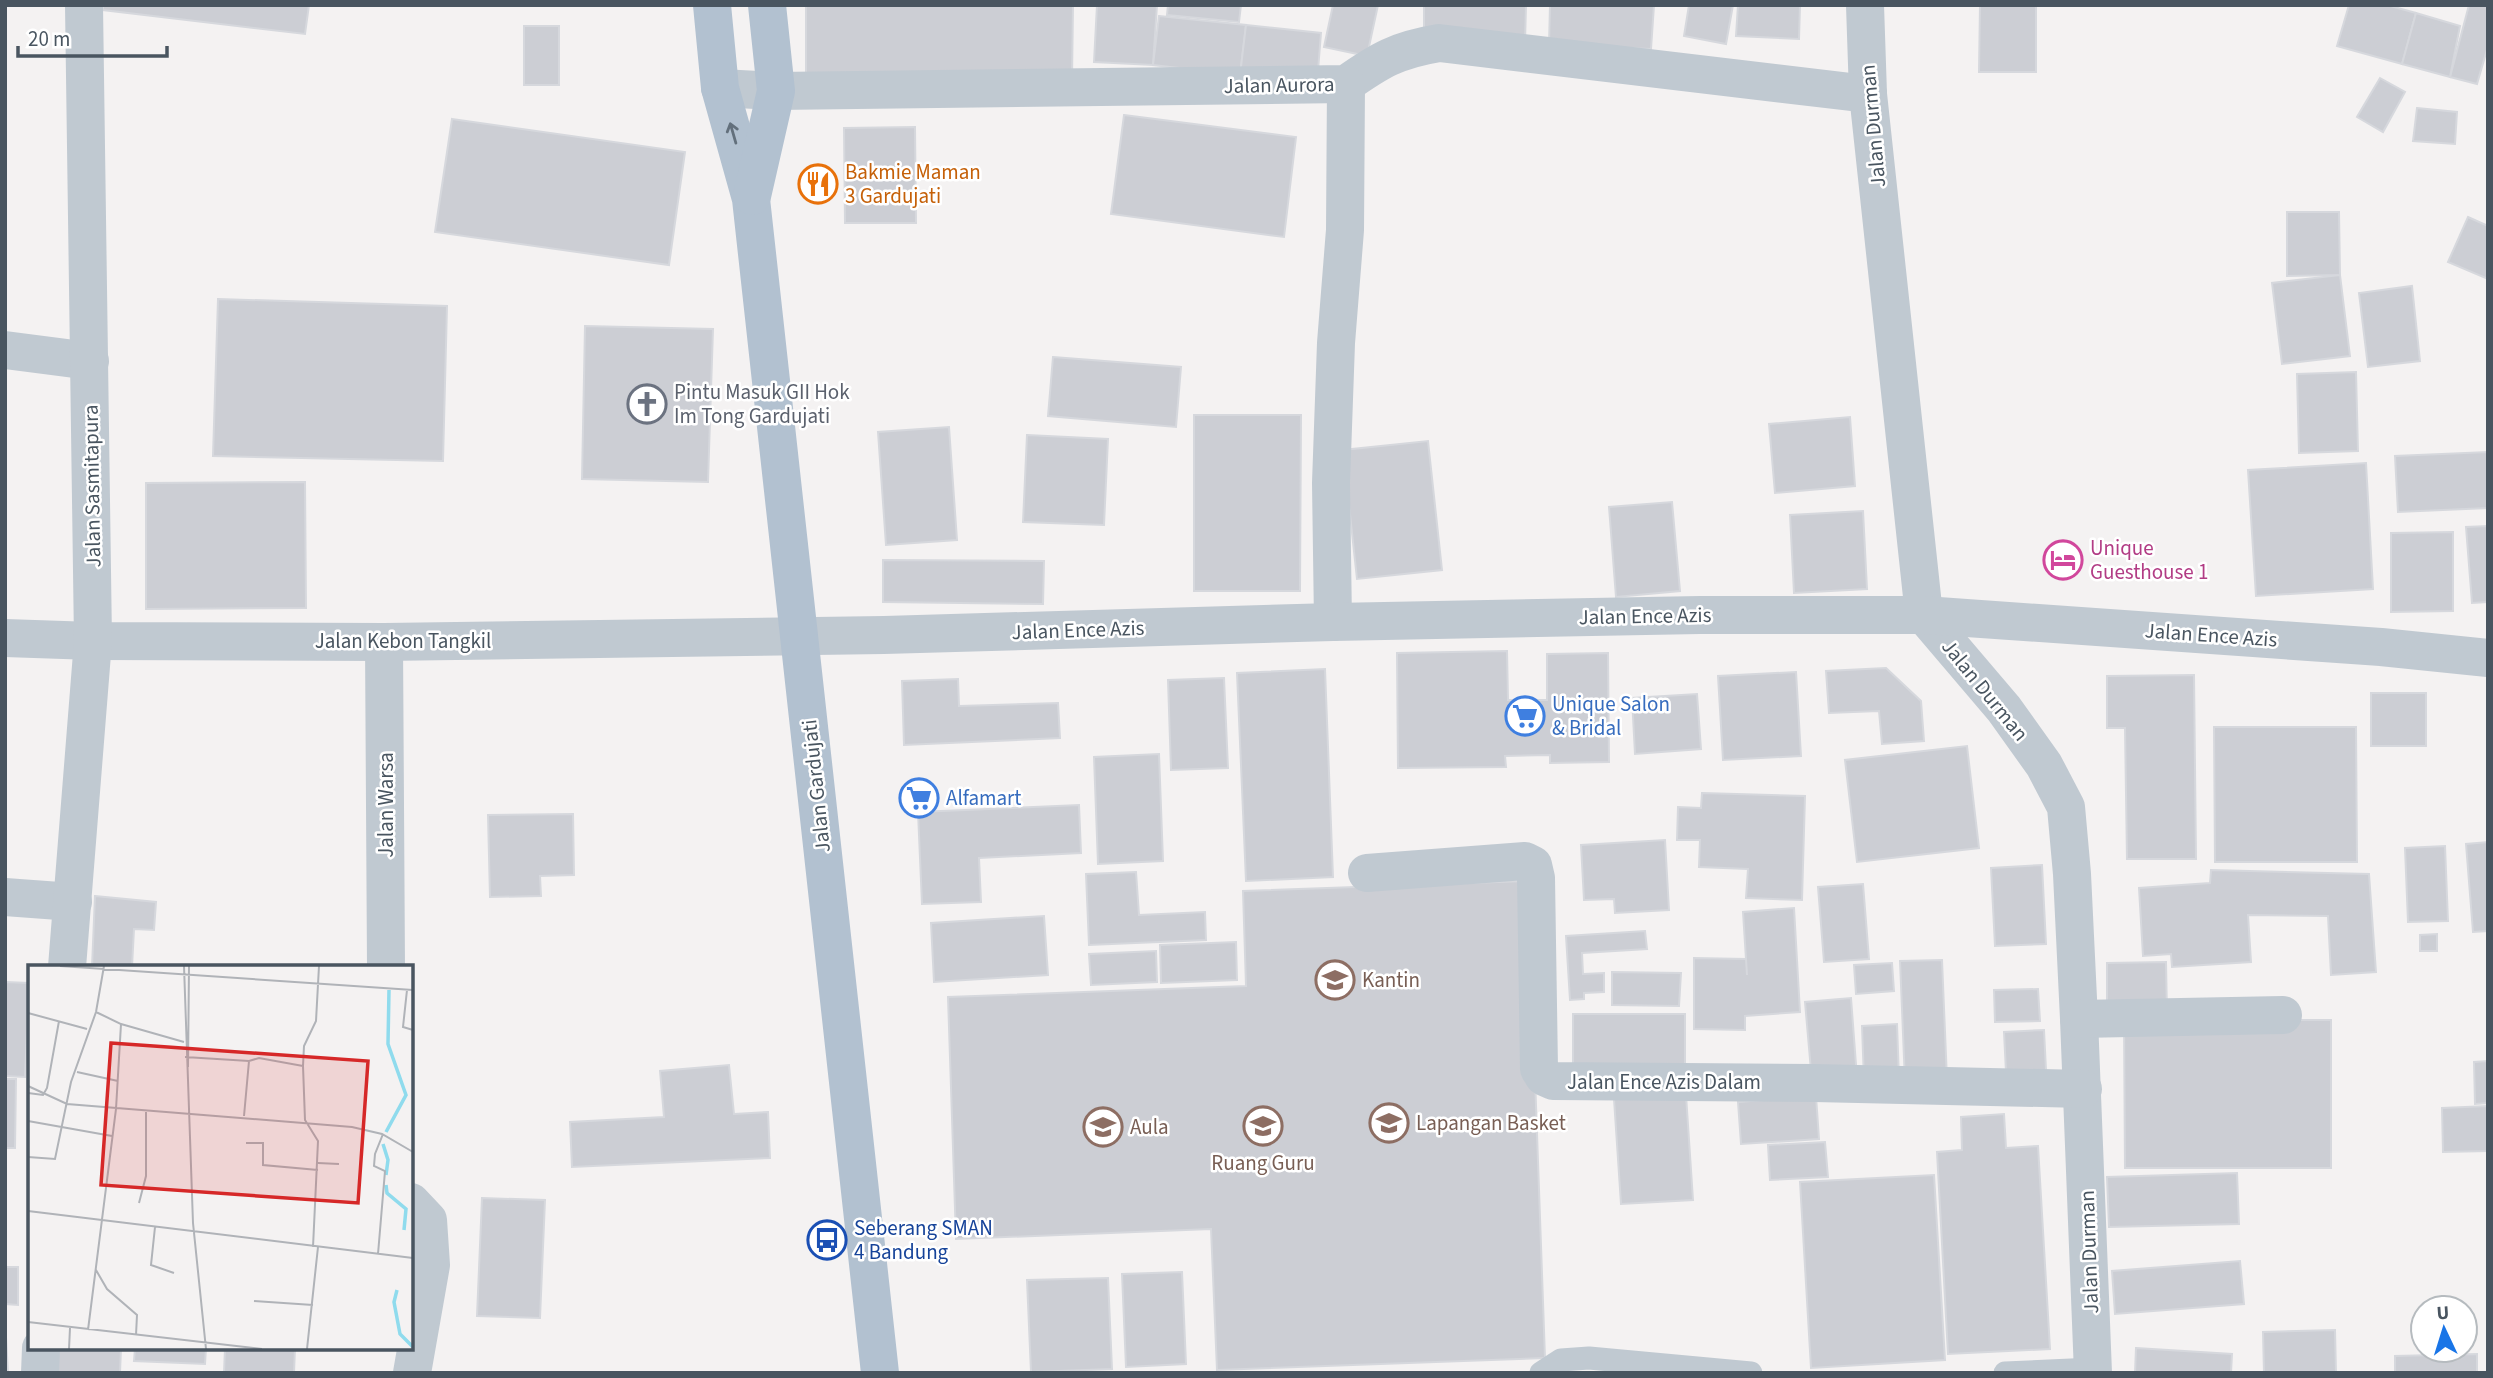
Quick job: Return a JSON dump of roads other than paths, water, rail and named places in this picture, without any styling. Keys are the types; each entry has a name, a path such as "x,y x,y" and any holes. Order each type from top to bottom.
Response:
{"main road":[{"name":"Jalan Gardujati","path":"712,5 720,88 751,199 880,1373"},
{"name":"Jalan Gardujati","path":"751,199 776,91 767,5"}],"street":[{"name":"Jalan Sasmitapura","path":"67,965 93,641 84,5"},
{"name":"Jalan Durman","path":"1865,5 1868,94 1924,615 2004,709 2043,765 2066,807 2080,1019 2093,1371"},
{"name":"Jalan Aurora","path":"720,88 776,91 1346,84 1380,60 1409,48 1440,43 1868,94"},
{"path":"1333,622 1331,483 1336,343 1345,229 1346,84"},
{"path":"5,350 90,361"},
{"name":"Jalan Ence Azis","path":"800,636 1700,615 1924,615 2381,647 2488,658"},
{"name":"Jalan Kebon Tangkil","path":"5,638 384,642 800,636"},
{"name":"Jalan Warsa","path":"384,642 386,965"},
{"name":"Jalan Ence Azis Dalam","path":"1367,873 1525,861 1533,865 1536,878 1539,1069 1544,1077 1553,1082 1814,1083 2083,1089"},
{"path":"5,897 73,902"},
{"path":"2080,1019 2283,1015"},
{"path":"412,1373 431,1265 428,1220 413,1204"},
{"path":"40,1373 41,1350"}],"lane":[{"path":"1541,1373 1560,1360 1589,1357 1751,1373"},
{"path":"2005,1373 2093,1371"}],"place":[{"name":"Bakmie Maman 3 Gardujati","path":"818,184"},
{"name":"Pintu Masuk GII Hok Im Tong Gardujati","path":"647,404"},
{"name":"Unique Guesthouse 1","path":"2063,560"},
{"name":"Unique Salon & Bridal","path":"1525,716"},
{"name":"Alfamart","path":"919,798"},
{"name":"Kantin","path":"1335,980"},
{"name":"Lapangan Basket","path":"1389,1123"},
{"name":"Ruang Guru","path":"1263,1126"},
{"name":"Aula","path":"1103,1127"},
{"name":"Seberang SMAN 4 Bandung","path":"827,1240"}]}
